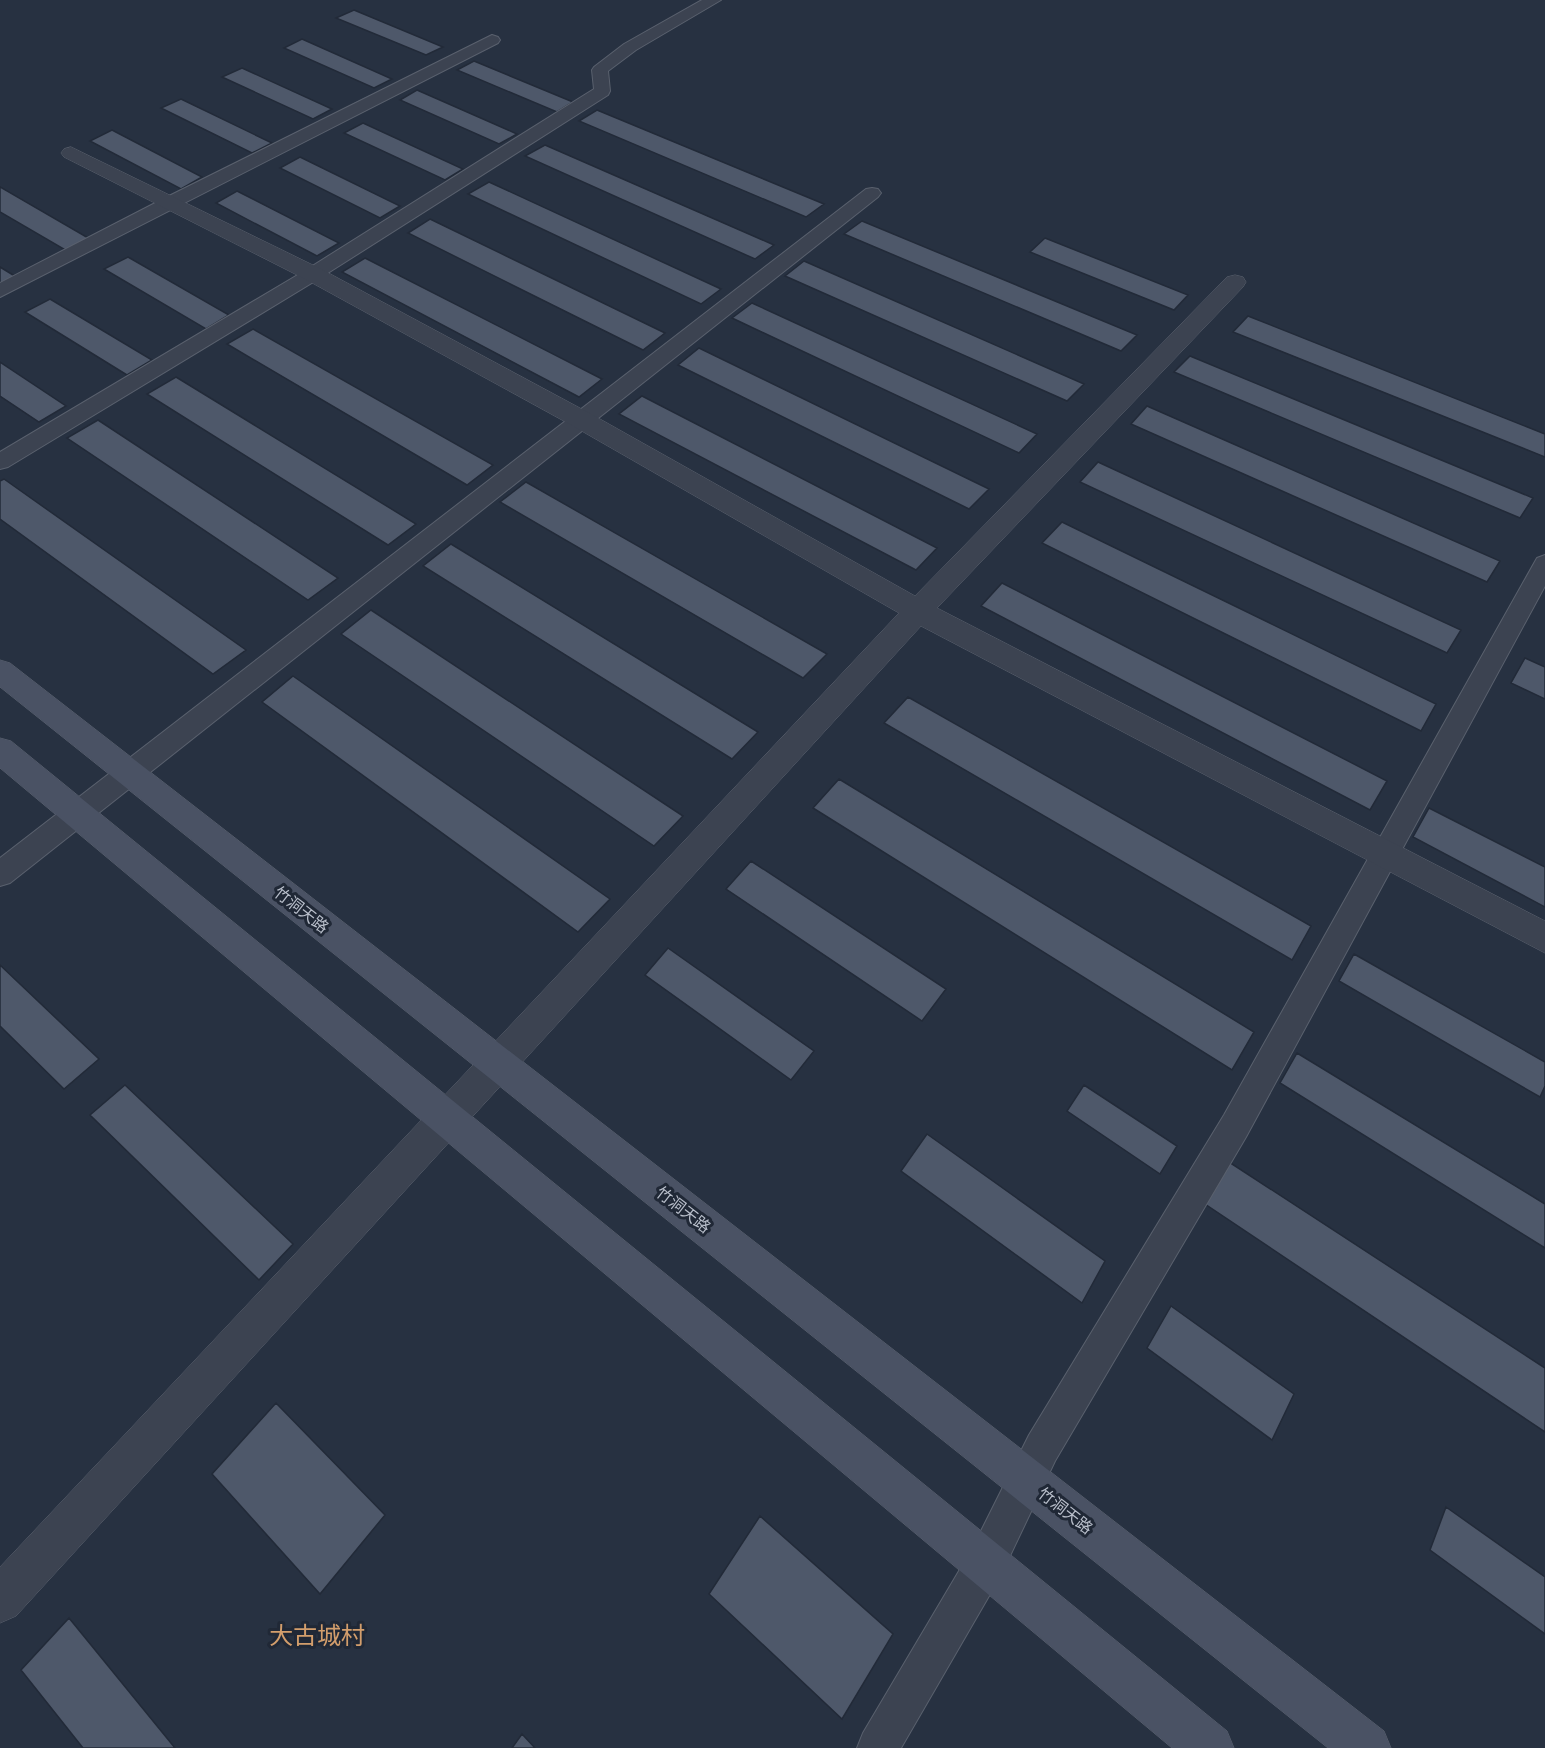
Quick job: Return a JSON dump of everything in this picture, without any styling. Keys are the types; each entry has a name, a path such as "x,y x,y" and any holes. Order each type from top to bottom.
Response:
{"main road":[{"name":"竹洞天路","path":"0,671 1367,1748"},
{"path":"0,750 1210,1748"}],"street":[{"path":"71,153 313,274 582,420 918,611 1545,938"},
{"path":"0,1600 918,611 1235,282"}],"lane":[{"path":"0,462 313,274 602,91 600,69 630,47 713,0"},
{"path":"0,291 169,202 492,40"},
{"path":"0,874 872,193"},
{"path":"878,1748 986,1563 1042,1448 1235,1126 1545,564"}],"building":[{"path":"354,10 443,47 426,55 336,18"},
{"path":"302,39 392,79 374,88 284,48"},
{"path":"474,61 573,102 557,112 457,70"},
{"path":"242,68 332,109 313,119 222,77"},
{"path":"417,90 517,134 499,144 400,100"},
{"path":"181,99 272,143 252,153 161,108"},
{"path":"597,110 824,204 806,217 579,121"},
{"path":"363,123 463,169 445,180 344,133"},
{"path":"112,130 202,177 181,189 90,141"},
{"path":"545,145 774,245 755,259 525,156"},
{"path":"300,157 400,206 380,218 280,168"},
{"path":"489,182 721,289 701,304 468,194"},
{"path":"0,187 90,239 67,251 0,212"},
{"path":"237,191 339,243 317,256 216,203"},
{"path":"430,219 665,333 643,350 408,233"},
{"path":"862,221 1137,335 1121,351 844,234"},
{"path":"1045,238 1188,295 1174,310 1030,252"},
{"path":"128,257 229,315 206,329 104,269"},
{"path":"365,258 602,379 579,397 342,272"},
{"path":"804,261 1084,384 1067,401 785,276"},
{"path":"0,267 18,278 0,288"},
{"path":"50,299 152,360 127,375 25,312"},
{"path":"752,303 1037,434 1019,453 732,318"},
{"path":"1248,316 1545,434 1545,457 1233,332"},
{"path":"253,329 493,465 467,485 227,344"},
{"path":"699,348 989,489 969,509 678,365"},
{"path":"1190,356 1533,498 1520,518 1174,372"},
{"path":"0,362 66,406 39,422 0,396"},
{"path":"176,377 416,524 388,545 147,394"},
{"path":"642,396 937,548 916,570 619,414"},
{"path":"1147,406 1500,561 1487,582 1131,424"},
{"path":"98,420 338,578 308,600 67,438"},
{"path":"1098,462 1461,630 1447,653 1080,482"},
{"path":"4,479 246,650 213,674 0,519 0,481"},
{"path":"526,482 827,654 803,678 500,502"},
{"path":"1062,522 1436,704 1421,731 1042,543"},
{"path":"451,544 758,732 732,759 423,566"},
{"path":"1002,583 1387,781 1370,810 981,606"},
{"path":"371,610 683,816 654,846 341,634"},
{"path":"1525,658 1545,667 1545,699 1511,683"},
{"path":"293,676 610,899 578,932 262,702"},
{"path":"908,697 1311,926 1292,960 884,723"},
{"path":"839,779 1254,1032 1232,1070 813,808"},
{"path":"1429,808 1545,867 1545,907 1413,837"},
{"path":"751,861 946,989 922,1021 726,889"},
{"path":"668,948 814,1051 791,1080 645,975"},
{"path":"1354,954 1545,1062 1545,1086 1540,1097 1339,981"},
{"path":"0,965 99,1059 64,1089 0,1026"},
{"path":"1297,1053 1545,1204 1545,1248 1280,1083"},
{"path":"125,1085 293,1244 259,1280 90,1115"},
{"path":"1084,1085 1177,1146 1160,1174 1067,1111"},
{"path":"927,1134 1105,1261 1082,1303 901,1171"},
{"path":"1229,1162 1545,1368 1545,1432 1205,1204"},
{"path":"1171,1306 1294,1394 1272,1440 1147,1348"},
{"path":"276,1403 385,1515 320,1594 212,1474"},
{"path":"1446,1507 1545,1577 1545,1634 1430,1550"},
{"path":"760,1516 893,1634 842,1719 709,1594"},
{"path":"69,1618 175,1748 83,1748 21,1670"},
{"path":"522,1734 535,1748 512,1748"}],"district":[{"name":"大古城村","path":"317,1634"}]}
